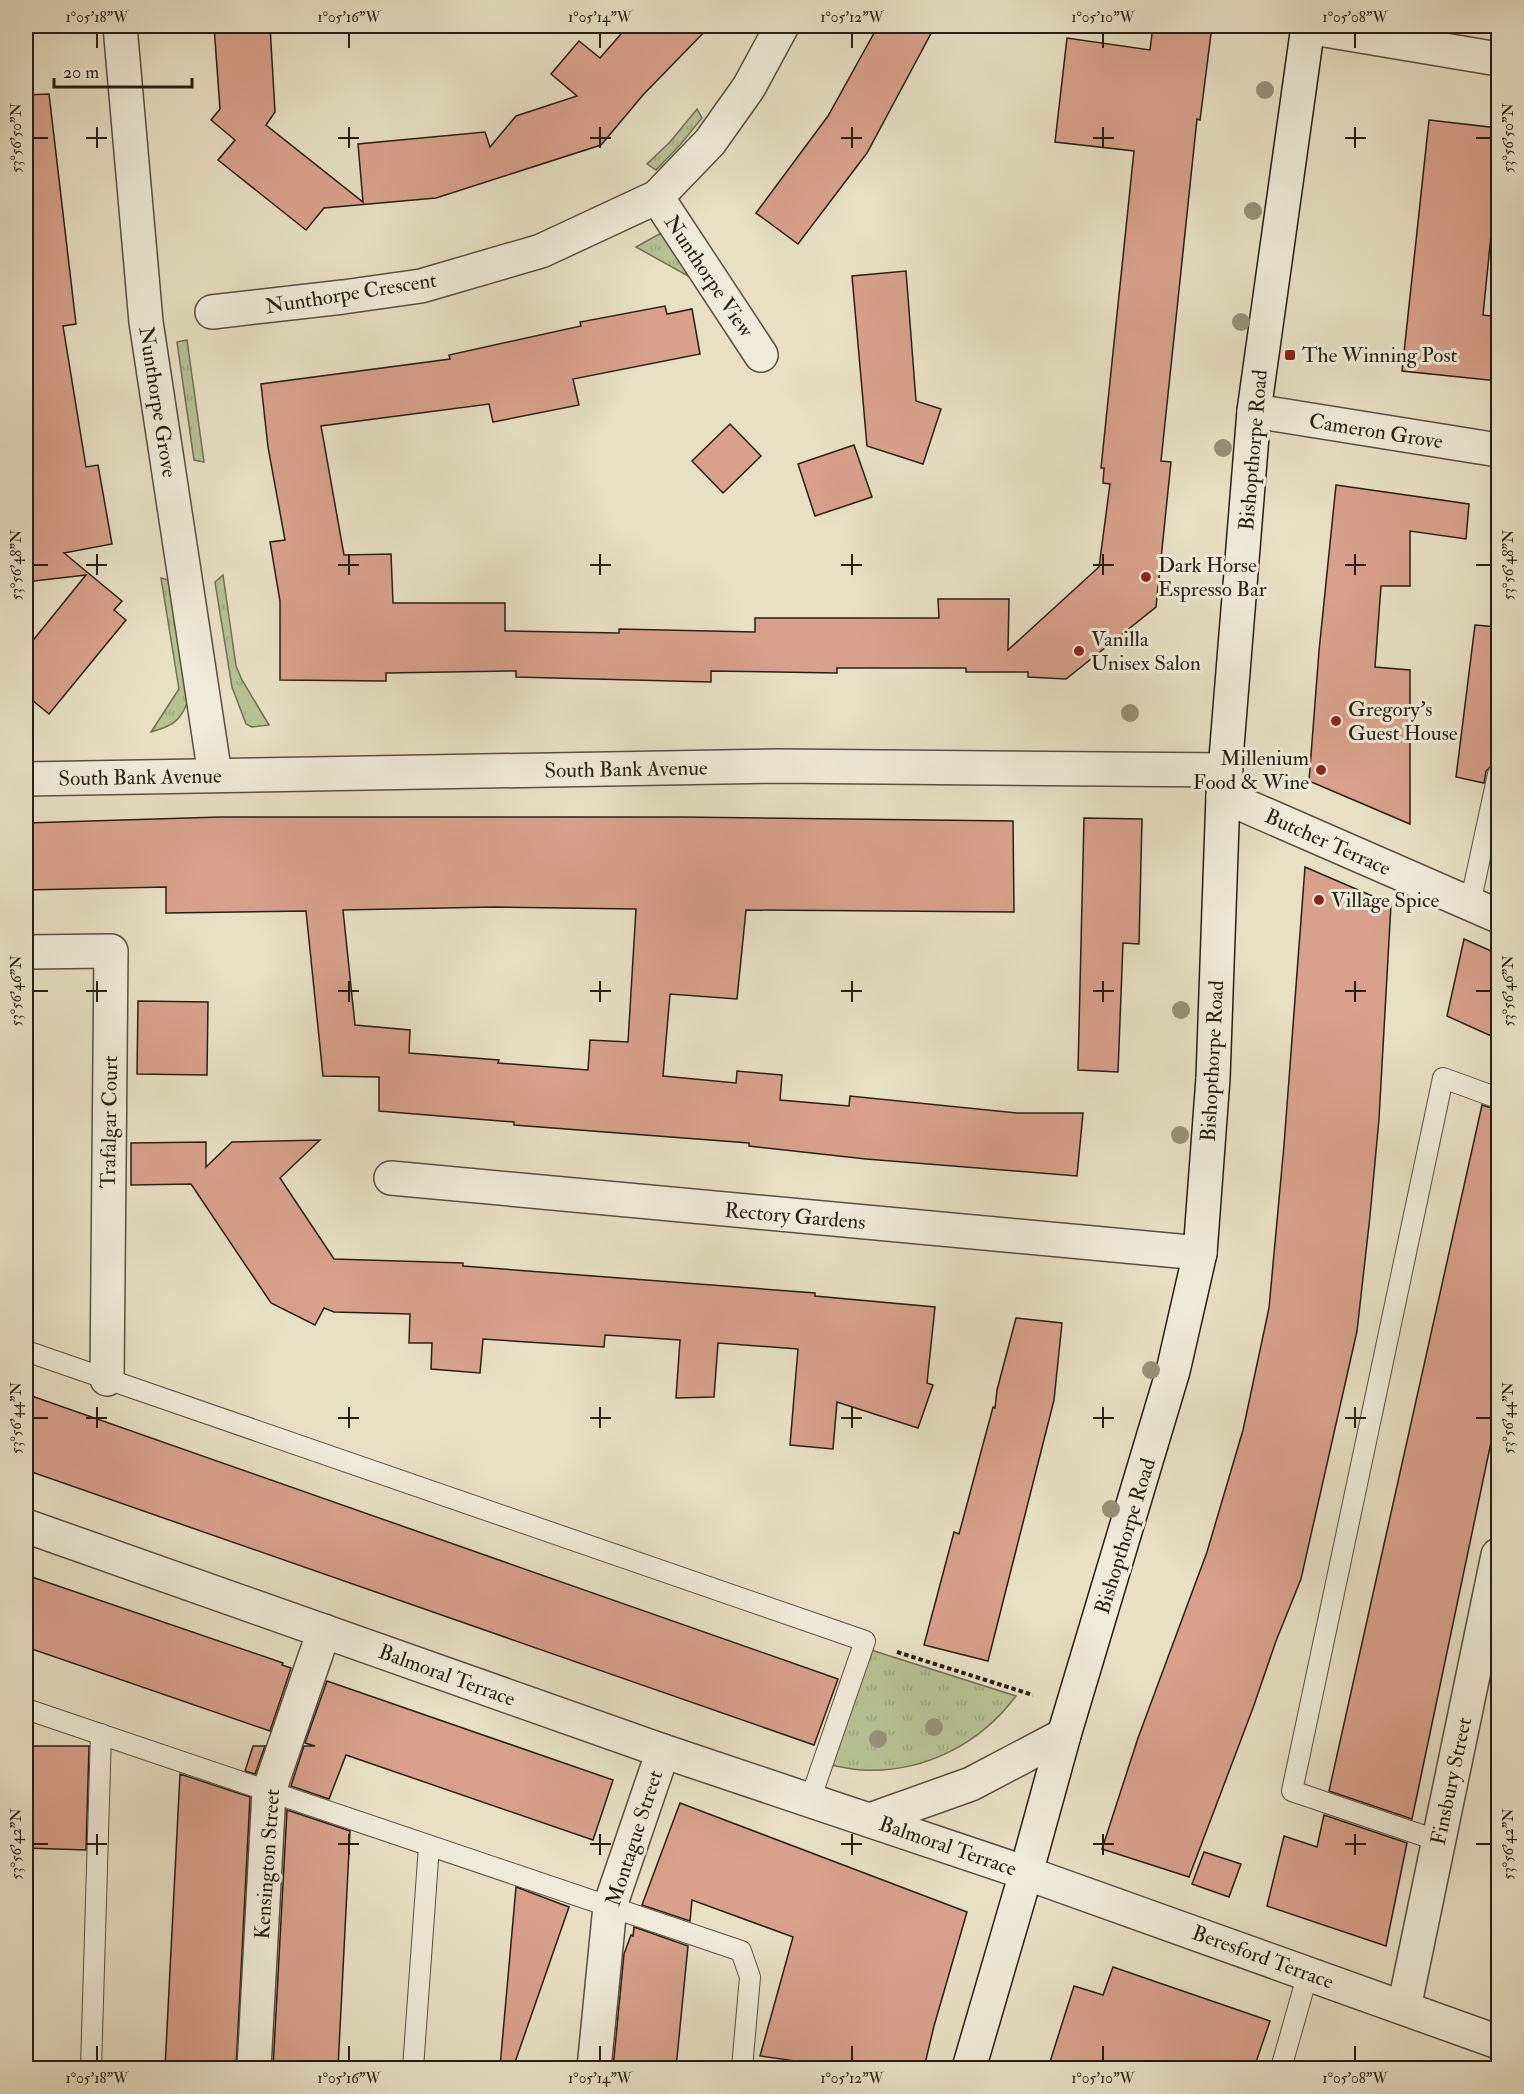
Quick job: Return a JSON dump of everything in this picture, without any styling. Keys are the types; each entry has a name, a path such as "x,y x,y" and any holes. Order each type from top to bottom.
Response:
{"street":[{"name":"Nunthorpe Grove","path":"120,26 146,322 215,775"},
{"name":"Nunthorpe Crescent","path":"212,312 421,286 541,251 657,197 710,142 749,87 782,26"},
{"path":"1307,26 1498,59"},
{"name":"Bishopthorpe Road","path":"969,2068 1068,1721 1173,1371 1200,1253 1213,1078 1225,783 1254,411 1307,26"},
{"name":"Nunthorpe View","path":"657,197 762,355"},
{"name":"Cameron Grove","path":"1254,411 1498,450"},
{"name":"South Bank Avenue","path":"26,779 776,766 1225,783"},
{"name":"Butcher Terrace","path":"1225,783 1484,910"},
{"name":"Trafalgar Court","path":"26,952 111,951 106,1379"},
{"name":"Rectory Gardens","path":"391,1179 1200,1253"},
{"name":"Balmoral Terrace","path":"26,1527 663,1751 1026,1873"},
{"name":"Finsbury Street","path":"1404,2008 1498,1555"},
{"name":"Kensington Street","path":"254,2068 269,1791 324,1631"},
{"name":"Balmoral Terrace","path":"870,1820 971,1784 1068,1721"},
{"name":"Montague Street","path":"594,2068 610,1906 663,1751"},
{"name":"Beresford Terrace","path":"1026,1873 1498,2042"}],"lane":[{"path":"1484,910 1498,774"},
{"path":"1439,1841 1292,1791 1443,1078 1498,1098"},
{"path":"26,1351 865,1641 810,1800"},
{"path":"26,1709 741,1951 750,1977 742,2068"},
{"path":"91,2068 101,1734"},
{"path":"413,2068 429,1846"},
{"path":"1281,2068 1308,1973"}],"path":[{"path":"865,1641 1068,1721"}],"green space":[{"path":"697,109 702,118 680,145 656,170 647,164 670,142"},
{"path":"663,232 699,282 636,247"},
{"path":"187,340 204,462 194,460 177,342"},
{"path":"223,575 236,666 269,725 252,727 246,724 232,687 215,582"},
{"path":"161,578 172,581 188,701 182,714 174,722 165,728 151,732 179,689"},
{"path":"871,1650 1016,1696 1002,1713 968,1741 929,1761 886,1770 859,1770 831,1765"}],"building":[{"path":"214,26 270,26 275,112 266,125 363,202 358,144 485,132 490,147 516,116 577,96 551,74 579,41 600,58 628,26 710,26 643,95 601,145 436,198 324,208 306,230 218,160 235,140 211,120 220,109"},
{"path":"878,26 935,26 867,153 798,244 756,213 828,116"},
{"path":"1153,26 1212,26 1200,120 1197,119 1161,461 1171,462 1156,607 1066,679 1028,677 1028,672 966,672 966,668 837,668 837,673 711,671 711,682 516,677 516,671 386,673 386,681 280,680 280,601 270,542 285,540 268,447 261,384 450,359 449,355 581,326 580,322 665,306 667,314 692,309 700,354 573,379 579,405 493,422 489,404 321,426 344,555 391,554 393,603 505,603 505,631 619,633 619,629 755,632 755,618 939,618 938,599 1009,599 1008,650 1099,567 1110,484 1103,483 1104,468 1101,468 1134,151 1055,142 1067,38 1150,50"},
{"path":"49,94 76,324 63,326 86,467 98,465 112,544 64,553 122,601 114,610 126,620 49,714 26,695 26,649 86,575 26,582 26,95"},
{"path":"1429,120 1498,128 1498,166 1483,315 1498,317 1498,381 1402,371"},
{"path":"906,271 916,401 941,409 923,464 867,446 852,276"},
{"path":"730,424 761,456 723,493 692,461"},
{"path":"854,445 872,497 815,516 798,464"},
{"path":"1336,485 1469,504 1466,539 1410,531 1410,586 1381,586 1375,667 1410,670 1410,824 1309,781 1319,651"},
{"path":"1475,625 1498,627 1498,741 1494,763 1486,771 1484,783 1456,777"},
{"path":"220,817 682,817 1013,821 1014,912 746,910 737,999 670,994 663,1076 736,1083 737,1071 782,1075 780,1100 849,1106 850,1096 1017,1113 1083,1113 1077,1176 866,1159 749,1146 749,1143 514,1125 514,1122 379,1111 379,1077 323,1076 306,911 166,913 166,887 26,890 26,823","holes":["494,907 636,909 628,1042 590,1040 588,1070 409,1053 410,1030 355,1025 343,910"]},
{"path":"1084,818 1142,819 1139,944 1123,943 1118,1072 1078,1070"},
{"path":"1305,867 1391,904 1379,1119 1357,1331 1301,1579 1189,1877 1102,1849 1138,1738 1207,1552 1243,1430 1269,1308"},
{"path":"1464,939 1498,954 1498,1039 1447,1016"},
{"path":"138,1001 208,1002 207,1075 137,1074"},
{"path":"1482,1105 1498,1110 1498,1409 1412,1819 1329,1791"},
{"path":"320,1140 280,1178 334,1259 463,1263 463,1266 815,1293 815,1296 935,1307 927,1383 933,1385 918,1428 837,1402 833,1449 790,1445 798,1349 718,1343 714,1397 676,1398 680,1340 605,1335 604,1347 483,1339 480,1373 431,1369 432,1343 409,1343 410,1314 334,1312 324,1308 315,1325 271,1303 191,1184 131,1185 131,1143 206,1142 206,1167 232,1142"},
{"path":"1016,1318 1062,1323 1054,1400 988,1661 924,1645 954,1532 959,1534 993,1407 995,1408 997,1390"},
{"path":"26,1394 838,1679 814,1745 26,1470"},
{"path":"26,1575 283,1663 282,1665 291,1668 270,1731 26,1647"},
{"path":"327,1681 613,1780 593,1840 346,1755 329,1799 291,1786 304,1746 315,1746 305,1743"},
{"path":"26,1746 89,1746 86,1850 26,1848"},
{"path":"253,1746 265,1746 255,1774 245,1771"},
{"path":"180,1774 250,1797 236,2068 165,2068"},
{"path":"680,1803 967,1912 924,2068 823,2068 824,2065 760,2056 793,1937 692,1900 690,1921 642,1905"},
{"path":"287,1810 350,1831 338,2068 273,2068"},
{"path":"1324,1815 1407,1843 1386,1946 1267,1906 1284,1836 1317,1847"},
{"path":"1204,1852 1241,1864 1229,1897 1192,1884"},
{"path":"516,1887 569,1907 513,2068 508,2068 500,2067"},
{"path":"634,1927 688,1946 676,2068 613,2068 624,1954 631,1935 633,1936"},
{"path":"1113,1967 1270,2021 1254,2068 1048,2068 1074,1986 1103,1995"}],"place":[{"name":"The Winning Post","path":"1290,355"},
{"name":"Dark Horse Espresso Bar","path":"1146,577"},
{"name":"Vanilla Unisex Salon","path":"1079,651"},
{"name":"Gregory's Guest House","path":"1336,721"},
{"name":"Millenium Food & Wine","path":"1321,770"},
{"name":"Village Spice","path":"1319,900"}]}
